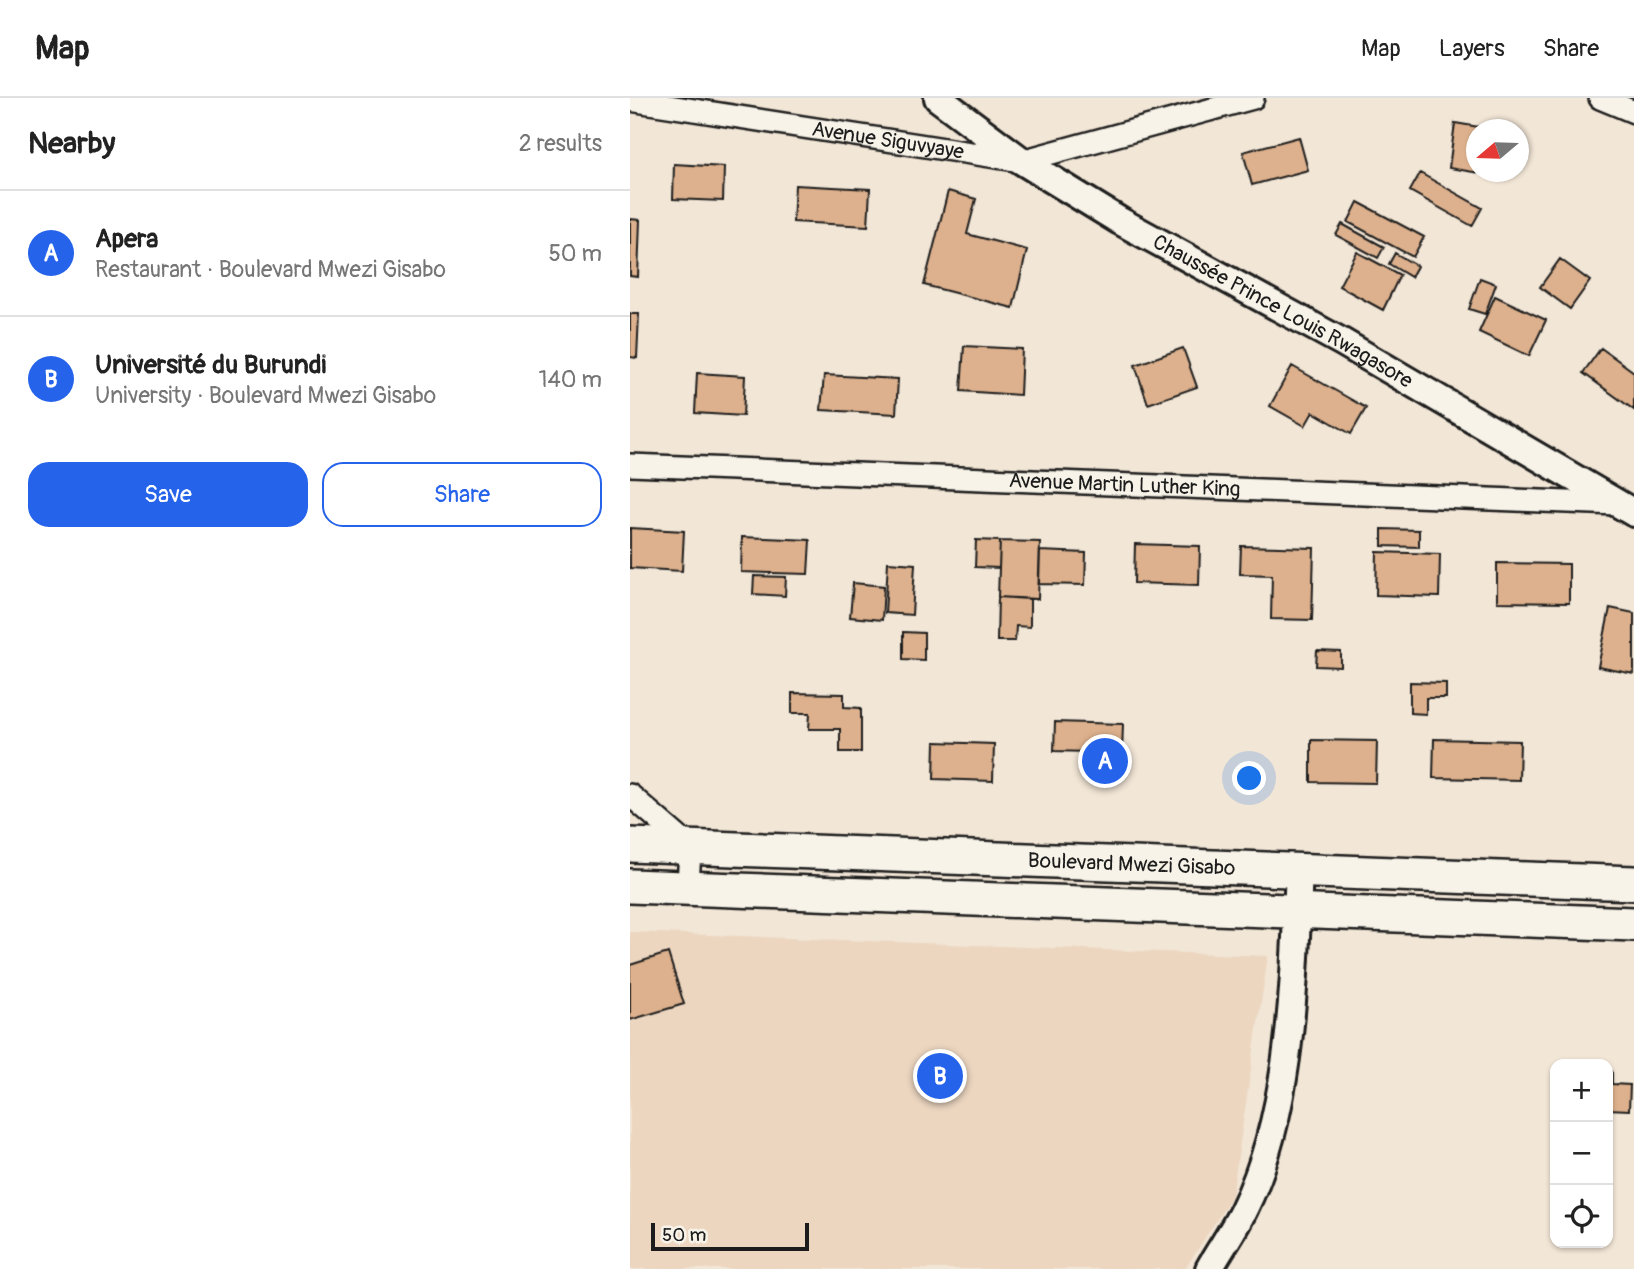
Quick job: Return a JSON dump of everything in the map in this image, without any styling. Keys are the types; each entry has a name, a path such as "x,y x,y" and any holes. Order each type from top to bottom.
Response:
{"main road":[{"name":"Boulevard Mwezi Gisabo","path":"630,845 1634,883"},
{"name":"Boulevard Mwezi Gisabo","path":"630,887 1634,924"}],"street":[{"name":"Chaussée Prince Louis Rwagasore","path":"939,98 1022,161 1120,221 1342,342 1628,508"},
{"path":"1022,161 1254,98"},
{"path":"1600,98 1634,111"},
{"name":"Avenue Siguvyaye","path":"630,100 1022,161"},
{"name":"Avenue Martin Luther King","path":"630,465 1628,508"},
{"path":"630,795 690,847 688,888"},
{"path":"1209,1269 1244,1209 1276,1117 1286,1045 1299,869"}],"shaded area":[{"path":"630,932 1268,956 1232,1196 1185,1269 630,1269"}],"building":[{"path":"1455,123 1466,125 1466,171 1449,168"},
{"path":"1299,137 1308,170 1252,185 1243,152"},
{"path":"674,164 724,167 723,201 673,199"},
{"path":"1420,173 1482,208 1472,226 1410,191"},
{"path":"795,185 870,189 868,226 793,222"},
{"path":"948,191 976,199 967,234 1027,250 1013,308 924,285"},
{"path":"1358,202 1424,237 1413,257 1348,222"},
{"path":"630,219 640,220 638,277 630,276"},
{"path":"1342,224 1384,247 1378,258 1336,235"},
{"path":"1357,252 1400,275 1383,310 1339,286"},
{"path":"1395,253 1417,266 1411,277 1389,264"},
{"path":"1560,259 1590,281 1570,309 1540,287"},
{"path":"1480,278 1496,284 1485,314 1469,309"},
{"path":"1495,296 1546,320 1529,356 1479,332"},
{"path":"630,314 639,314 637,358 630,357"},
{"path":"964,346 1022,349 1020,395 961,391"},
{"path":"1183,348 1197,387 1148,404 1135,365"},
{"path":"1601,348 1634,372 1634,410 1583,373"},
{"path":"1292,366 1366,408 1351,434 1313,412 1305,426 1270,406"},
{"path":"697,373 745,376 743,416 695,413"},
{"path":"824,375 898,379 896,414 821,410"},
{"path":"630,528 684,531 682,571 630,568"},
{"path":"1382,529 1419,530 1419,547 1382,546"},
{"path":"742,537 810,540 808,574 741,572"},
{"path":"976,540 1000,541 999,568 975,567"},
{"path":"1000,541 1040,542 1038,599 998,597"},
{"path":"1135,544 1200,546 1199,585 1134,583"},
{"path":"1241,546 1314,548 1312,620 1271,619 1272,575 1240,574"},
{"path":"1040,551 1086,553 1085,585 1039,584"},
{"path":"1377,552 1440,554 1439,597 1376,595"},
{"path":"888,562 915,564 912,615 885,613"},
{"path":"1497,563 1569,564 1569,603 1497,602"},
{"path":"754,576 786,577 785,596 753,594"},
{"path":"853,583 884,586 882,620 850,617"},
{"path":"998,597 1030,599 1030,627 1016,626 1015,641 997,641"},
{"path":"1610,608 1634,613 1634,674 1598,667"},
{"path":"903,632 924,633 924,660 903,659"},
{"path":"1317,651 1341,652 1341,667 1316,666"},
{"path":"1410,682 1446,683 1446,698 1426,698 1426,714 1410,713"},
{"path":"792,693 844,694 844,707 861,708 861,752 840,752 840,729 809,729 810,713 792,713"},
{"path":"1055,722 1123,724 1122,753 1054,751"},
{"path":"1434,739 1520,741 1519,780 1433,778"},
{"path":"1311,740 1377,741 1376,783 1311,782"},
{"path":"935,742 994,744 993,781 934,779"},
{"path":"668,953 684,1004 630,1020 630,965"},
{"path":"1613,1084 1630,1085 1629,1110 1613,1109"}],"place":[{"name":"Apera","path":"1105,761"},
{"name":"Université du Burundi","path":"940,1076"}]}
